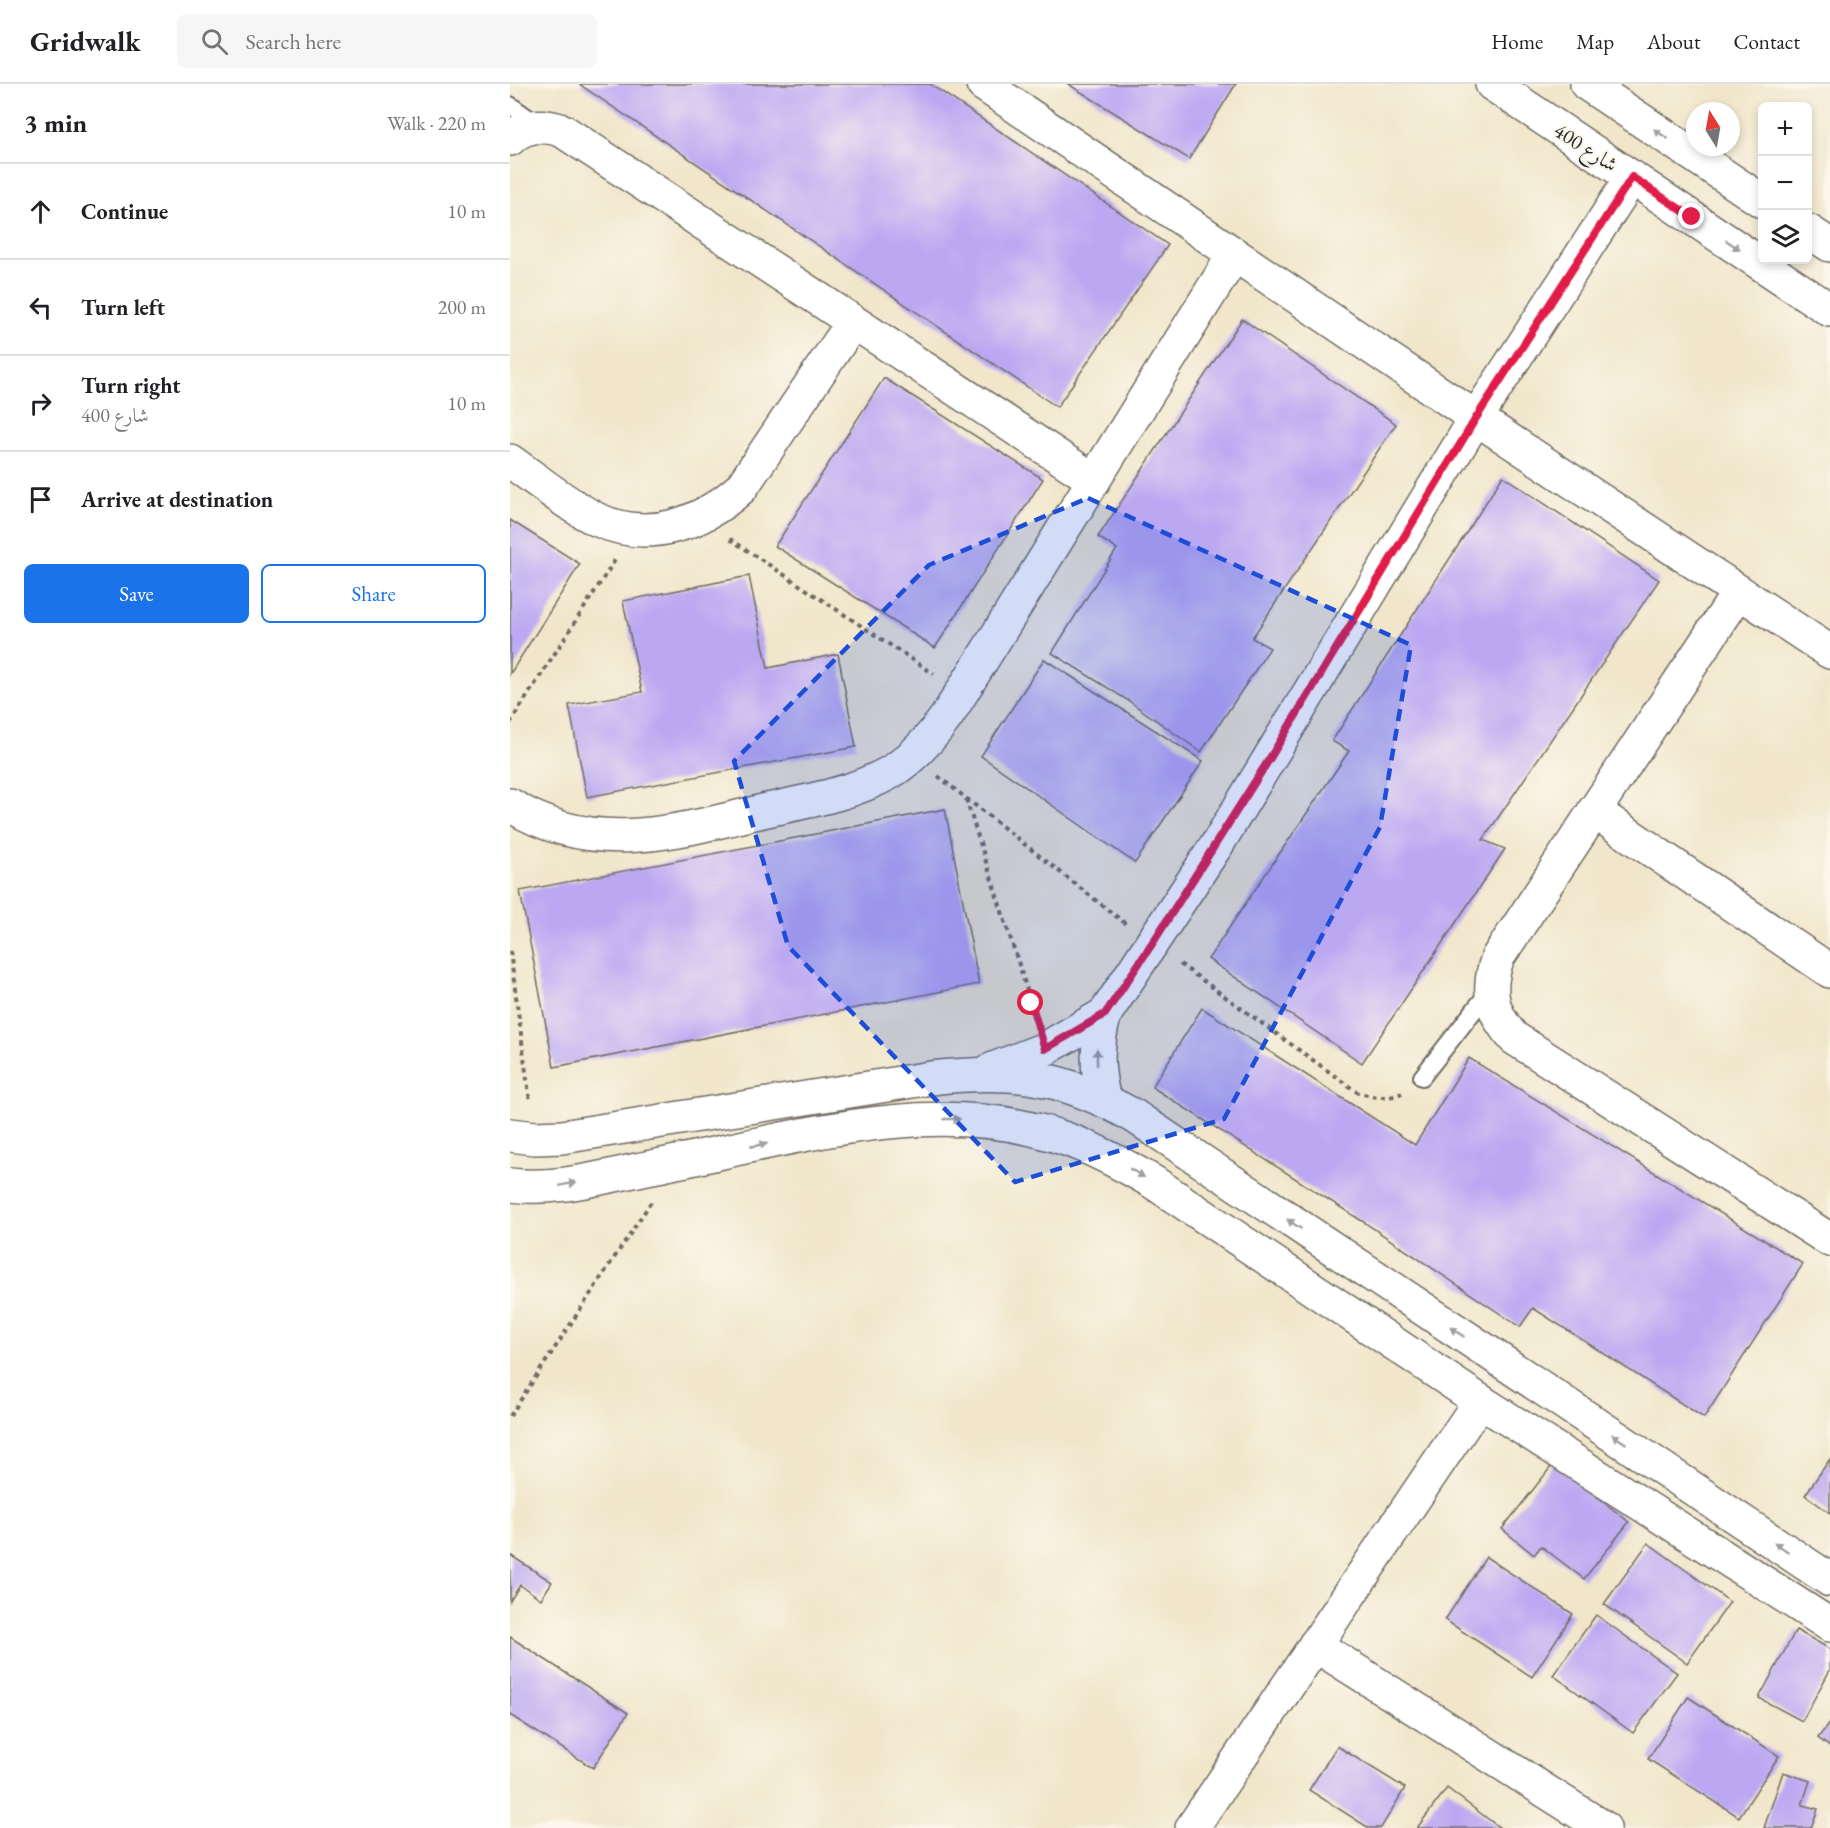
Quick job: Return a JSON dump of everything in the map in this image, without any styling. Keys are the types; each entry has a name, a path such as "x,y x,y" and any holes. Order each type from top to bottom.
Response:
{"street":[{"path":"983,84 1476,418 1830,652"},
{"name":"شارع 400","path":"1492,84 1830,310"},
{"path":"1587,84 1758,198"},
{"path":"510,139 526,128 539,125 563,131 1094,480"},
{"path":"1104,1099 1098,1079 1097,1057 1099,1035 1105,1014 1275,750 1476,418 1632,177"},
{"path":"1812,234 1830,245"},
{"path":"510,805 545,823 571,831 598,836 653,835 842,793 891,772 913,756 932,737 962,692 1234,255"},
{"path":"510,461 597,519 635,530 668,528 700,519 722,506 741,488 853,322"},
{"path":"1739,592 1498,957 1492,973 1490,990 1497,1016 1514,1038 1830,1240"},
{"path":"1594,811 1830,971"},
{"path":"523,1137 562,1137 981,1072 1045,1049 1105,1014"},
{"path":"981,1072 1045,1079 1104,1099 1134,1116 1825,1577 1800,1604"},
{"path":"794,1100 798,1138"},
{"path":"510,1185 554,1187 798,1138 914,1119 954,1119 1014,1125 1063,1138 1109,1157 1153,1182 1480,1401 1830,1625"},
{"path":"1192,1828 1480,1401"},
{"path":"1315,1645 1604,1828"}],"lane":[{"path":"510,105 539,125"},
{"path":"1422,1077 1490,990"}],"path":[{"path":"700,519 962,692"},
{"path":"510,723 635,530"},
{"path":"913,756 1152,944 1357,1092 1371,1097 1399,1095 1422,1077"},
{"path":"966,798 1045,1049"},
{"path":"510,951 523,1137"},
{"path":"510,1416 678,1162"}],"highlighted area":[{"path":"1088,498 1411,645 1380,827 1224,1119 1015,1182 788,946 734,761 929,565"}],"building":[{"path":"579,84 930,84 1168,245 1057,407"},
{"path":"1068,84 1236,84 1189,159"},
{"path":"1242,319 1396,424 1252,638 1270,648 1201,752 1129,701 1052,653 1117,549 1098,537"},
{"path":"884,378 1043,479 935,648 775,546"},
{"path":"1503,476 1659,580 1483,840 1505,849 1362,1063 1208,959 1349,751 1332,741"},
{"path":"510,520 580,564 510,674"},
{"path":"749,576 768,668 838,654 856,747 587,797 569,705 642,692 623,601"},
{"path":"1044,659 1203,761 1135,863 981,756"},
{"path":"945,809 979,984 554,1067 520,891"},
{"path":"1202,1008 1415,1145 1469,1058 1803,1264 1704,1418 1533,1308 1520,1327 1362,1221 1152,1087"},
{"path":"1830,1459 1830,1513 1805,1495"},
{"path":"1554,1463 1629,1522 1584,1579 1541,1546 1534,1555 1502,1529"},
{"path":"1648,1543 1730,1602 1687,1663 1604,1604"},
{"path":"510,1555 552,1582 541,1599 520,1585 510,1601"},
{"path":"1486,1557 1573,1614 1532,1677 1445,1620"},
{"path":"1596,1615 1677,1673 1633,1733 1553,1675"},
{"path":"1796,1630 1830,1649 1830,1670 1802,1721 1759,1698"},
{"path":"510,1637 628,1713 593,1768 510,1715"},
{"path":"1688,1697 1779,1756 1739,1817 1648,1759"},
{"path":"1830,1722 1830,1747 1818,1738"},
{"path":"1337,1746 1405,1788 1381,1828 1369,1828 1309,1790"},
{"path":"1783,1772 1810,1781 1802,1805 1818,1809 1811,1828 1764,1828"},
{"path":"1447,1788 1500,1828 1417,1828"}],"route":[{"path":"1031,1003 1045,1049 1105,1014 1218,843 1465,436 1632,177 1692,217"}]}
